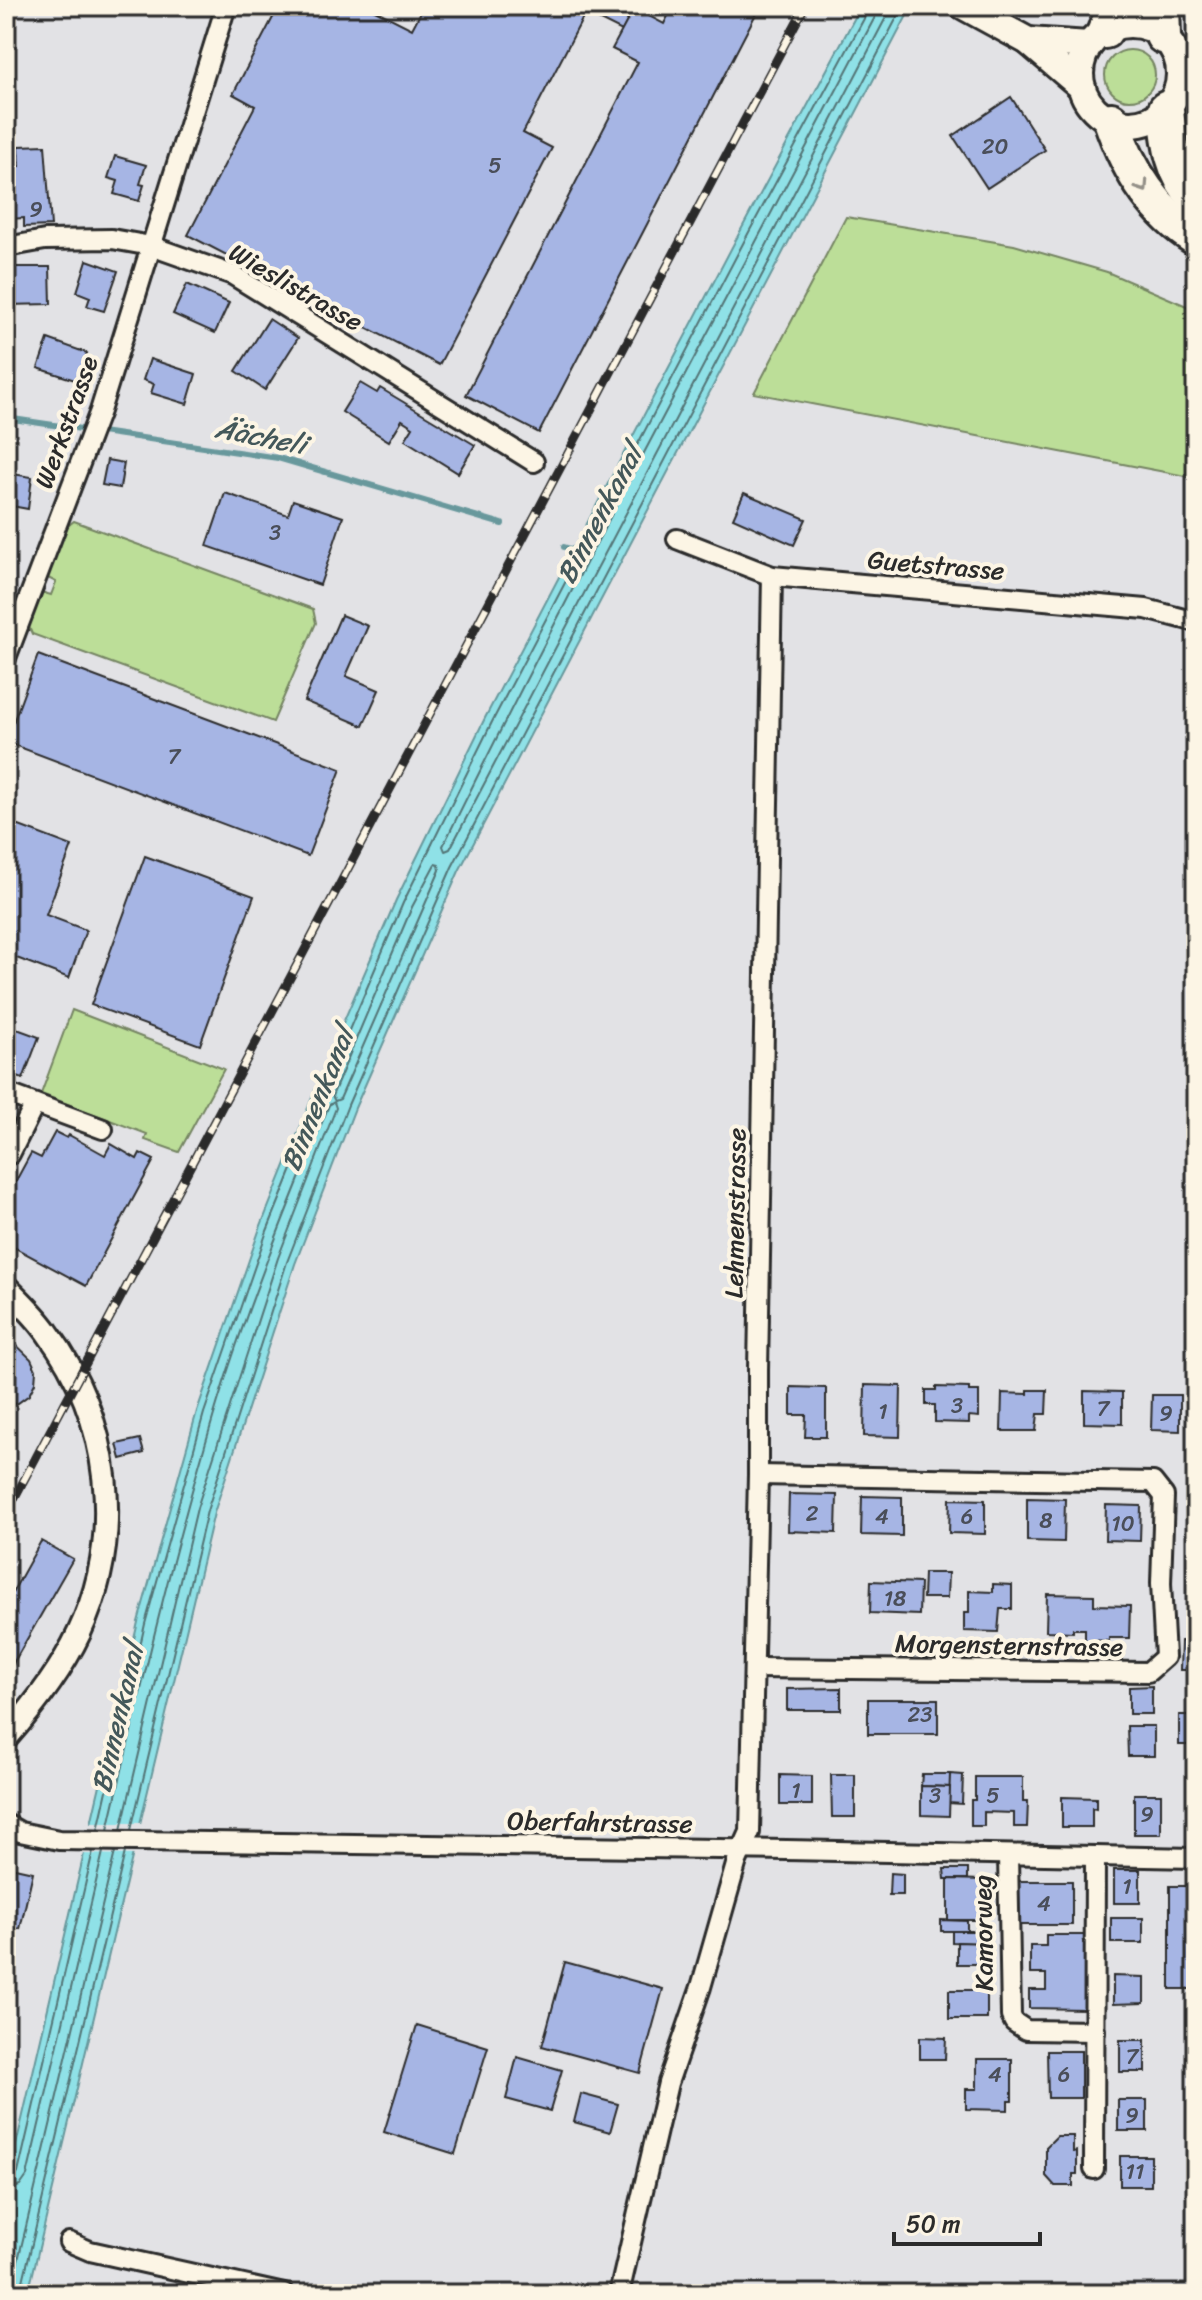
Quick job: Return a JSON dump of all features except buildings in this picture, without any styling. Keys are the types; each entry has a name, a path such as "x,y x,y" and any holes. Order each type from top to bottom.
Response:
{"highway":[{"path":"1180,98 1170,149 1182,179 1196,198"},
{"path":"1111,120 1118,142 1151,198 1196,238"}],"main road":[{"path":"964,6 1028,41 1082,87"},
{"path":"1028,41 1104,27 1119,25 1135,24 1150,28 1174,37 1180,98 1154,118 1140,123 1125,124 1098,112 1088,101 1080,72 1083,58 1104,27"}],"street":[{"name":"Werkstrasse","path":"6,658 100,411 226,6"},
{"name":"Wieslistrasse","path":"6,247 45,240 112,239 151,246 233,275 534,462"},
{"name":"Guetstrasse","path":"677,539 772,576 1146,609 1196,622"},
{"name":"Lehmenstrasse","path":"619,2294 668,2083 701,1987 737,1861 750,1832 772,576"},
{"path":"6,1093 103,1129"},
{"path":"10,1154 35,1104"},
{"path":"6,1287 46,1330 83,1392 98,1437 107,1499 105,1539 93,1595 79,1633 33,1706 6,1738"},
{"name":"Morgensternstrasse","path":"754,1668 1148,1672 1165,1657 1161,1583 1164,1496 1153,1482 758,1475"},
{"name":"Oberfahrstrasse","path":"6,1824 20,1832 59,1840 1196,1858"},
{"name":"Kamorweg","path":"1008,1855 1011,2016 1026,2030 1095,2031"},
{"path":"1094,2169 1095,1856"},
{"path":"69,2242 90,2251 284,2294"}],"green space":[{"path":"1130,50 1148,57 1155,75 1148,93 1130,100 1112,93 1105,75 1112,57"},
{"path":"846,217 1014,245 1107,272 1196,310 1196,478 754,393"},
{"path":"74,521 313,609 316,623 273,722 32,634 28,625 41,592 51,595 56,582 46,577 64,529"},
{"path":"72,1010 224,1069 179,1152 145,1140 147,1134 41,1094"}],"water":[{"name":"Binnenkanal","path":"861,6 912,6 459,871 355,1108 295,1264 214,1513 28,2294 6,2294 6,2188 138,1622 197,1411 260,1228 396,900 485,718"}],"pier":[{"path":"87,1823 145,1823 137,1855 80,1854"}],"waterway":[{"name":"Äächeli","path":"6,418 278,458 502,524"},
{"name":"Äächeli","path":"564,547 580,552"}],"railway":[{"path":"6,1514 805,6"}]}
